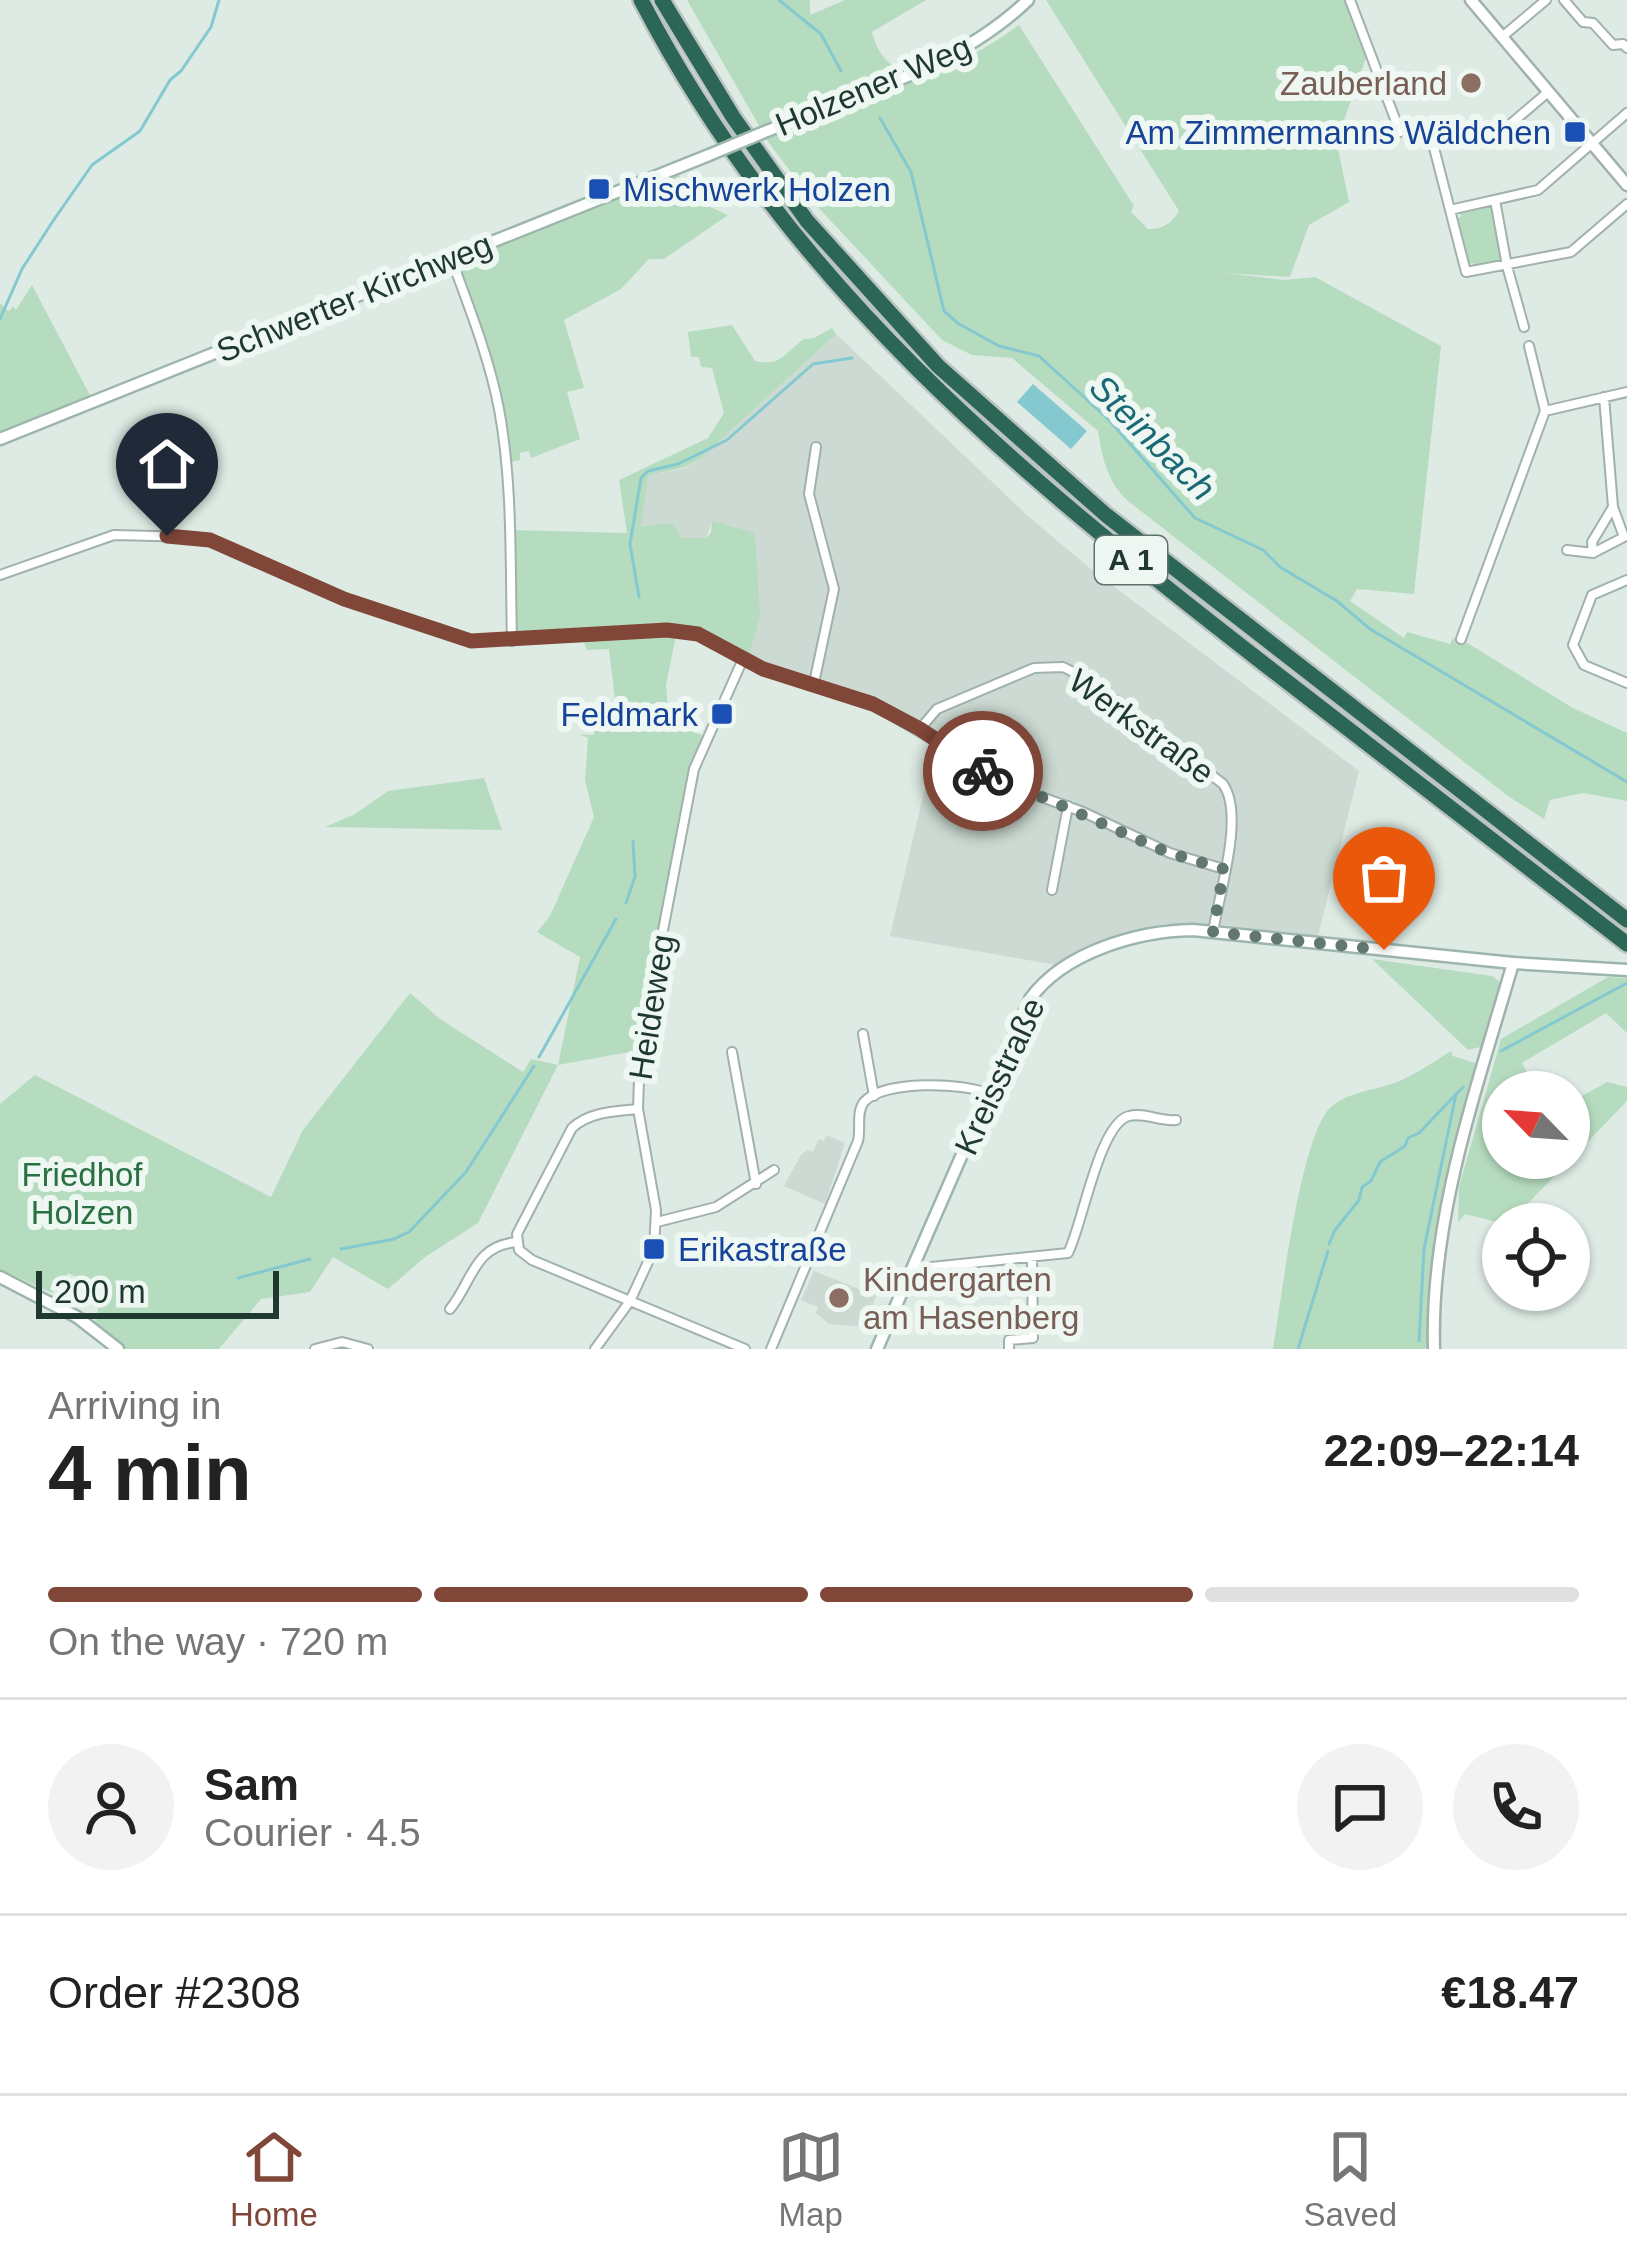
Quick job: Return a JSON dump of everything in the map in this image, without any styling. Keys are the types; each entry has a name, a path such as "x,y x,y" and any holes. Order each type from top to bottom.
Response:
{"highway":[{"name":"A 1","path":"641,0 717,128 768,201 854,306 924,380 1038,484 1131,560 1627,944"},
{"name":"A 1","path":"662,0 733,117 808,221 880,306 953,381 1123,529 1627,920"}],"main road":[{"name":"Holzener Weg","path":"709,155 958,53 992,32 1028,0"},
{"path":"1471,0 1627,185"},
{"name":"Schwerter Kirchweg","path":"0,439 709,155"},
{"name":"Kreisstraße","path":"878,1349 1030,999 1061,970 1109,946 1175,931 1627,970"},
{"path":"1434,1349 1436,1282 1449,1199 1514,963"},
{"path":"0,1276 76,1317 118,1349"}],"street":[{"path":"1350,0 1400,132"},
{"path":"1501,38 1546,0"},
{"path":"1564,0 1613,45 1627,48"},
{"path":"1547,93 1507,127 1433,144 1466,272 1570,253 1627,204"},
{"path":"1450,211 1538,190 1627,113"},
{"path":"1496,200 1524,327"},
{"path":"451,258 489,368 503,430 512,641"},
{"path":"1461,639 1545,411 1529,346"},
{"path":"1545,411 1627,392"},
{"path":"1567,550 1594,553 1624,537 1613,507 1604,397"},
{"path":"814,683 834,589 809,494 816,447"},
{"path":"1594,553 1592,542 1613,507"},
{"path":"0,575 113,535 195,537 344,599 482,643 677,631 707,638 784,677 873,704 997,779 1169,853 1224,869 1213,932"},
{"path":"1627,580 1592,595 1574,645 1583,664 1627,683"},
{"name":"Heideweg","path":"596,1349 649,1267 657,1222 638,1109 640,1050 686,800 705,736 742,659"},
{"name":"Werkstraße","path":"920,729 937,709 1034,668 1049,666 1080,674 1223,784 1233,803 1224,869"},
{"path":"1052,890 1068,806"},
{"path":"863,1034 874,1096"},
{"path":"732,1052 756,1184"},
{"path":"770,1349 858,1141 860,1109 874,1096 943,1084 962,1084 989,1094"},
{"path":"638,1109 595,1115 572,1128 517,1242 524,1256 745,1349"},
{"path":"912,1268 1061,1256 1071,1249 1098,1165 1119,1121 1131,1115 1176,1120"},
{"path":"657,1222 716,1207 775,1170"},
{"path":"450,1310 482,1255 501,1244 517,1242"},
{"path":"1009,1349 1009,1340 1034,1338 1032,1258"},
{"path":"315,1349 341,1342 368,1349"}],"shaded area":[{"path":"836,334 1028,516 1092,570 1359,771 1318,936 1224,925 1163,924 1101,942 1056,965 890,936 936,741 873,704 748,662 712,522 706,538 682,538 673,523 640,526 648,476 685,468 701,458"},
{"path":"826,1135 845,1143 825,1204 784,1186 801,1155 813,1152"},
{"name":"Kindergarten am Hasenberg","path":"814,1271 876,1296 864,1327 829,1324 816,1313 818,1307 801,1300"}],"green space":[{"path":"687,0 810,0 810,15 845,0 926,0 872,32 882,55 897,68 916,72 960,61 1019,25 1134,206 1131,212 1153,229 1166,225 1179,211 1046,0 1347,0 1367,55 1344,120 1333,124 1349,202 1309,225 1290,277 1224,273 1284,280 1315,277 1441,346 1414,594 1357,589 1350,601 1404,638 1407,632 1450,644 1453,638 1464,641 1573,708 1627,733 1627,801 1583,793 1550,800 1544,819 1128,501 1107,469 1098,431 1012,358 972,355 942,340 815,204 769,143"},
{"path":"674,169 699,202 728,215 664,259 649,259 621,289 564,320 584,388 567,392 580,439 531,458 529,451 520,453 520,460 507,463 498,403 451,258"},
{"path":"1487,206 1504,256 1474,268 1473,263 1468,264 1456,219 1460,212"},
{"path":"32,285 93,401 0,439 0,303 9,311 13,306 16,310"},
{"path":"732,325 755,361 764,362 777,360 804,339 832,328 836,334 701,458 648,476 641,526 673,523 682,538 706,538 712,521 755,533 760,617 747,662 707,638 677,631 666,685 669,724 705,736 694,769 640,1050 558,1065 580,957 537,932 550,916 594,817 585,780 588,738 579,734 594,735 593,721 617,717 609,649 587,650 583,640 609,636 512,641 509,530 627,533 619,480 708,438 724,413 712,368 701,367 699,357 691,357 688,332"},
{"path":"484,778 502,830 325,827 388,791"},
{"path":"1372,959 1492,976 1501,983 1481,1047 1468,1050"},
{"path":"1608,977 1627,978 1627,1033 1606,1013 1522,1063 1526,1071 1492,1071 1501,1039"},
{"name":"Friedhof Holzen","path":"410,993 440,1019 523,1072 531,1059 558,1065 478,1223 425,1257 388,1289 333,1257 310,1292 261,1299 219,1349 125,1349 95,1322 103,1289 68,1273 64,1280 59,1278 52,1293 0,1269 0,1104 35,1075 271,1197 303,1130"},
{"path":"1451,1051 1475,1063 1434,1237 1427,1349 1273,1349 1302,1181 1321,1121 1340,1101 1402,1080"},
{"path":"1607,1082 1627,1087 1627,1101 1590,1139 1590,1092"},
{"path":"1482,1106 1482,1179 1552,1179 1528,1203 1482,1203 1482,1218 1465,1214 1458,1223 1459,1187"}],"water":[{"path":"1033,384 1087,431 1071,449 1017,402"}],"waterway":[{"path":"0,319 22,269 53,221 92,165 140,131 170,80 211,27 219,0"},
{"name":"Steinbach","path":"779,0 821,34 841,71"},
{"name":"Steinbach","path":"880,118 911,172 944,311 999,346 1039,356 1109,420 1195,518 1263,550 1370,629 1627,782"},
{"path":"639,597 630,544 641,478 727,440 813,364 852,358"},
{"path":"626,903 635,877 633,841"},
{"path":"539,1057 616,919"},
{"path":"1501,1051 1627,983"},
{"path":"341,1249 409,1232 466,1172 534,1066"},
{"path":"1329,1244 1380,1162 1405,1146 1463,1087"},
{"path":"1419,1341 1424,1249 1456,1094"},
{"path":"1298,1349 1328,1251"},
{"path":"238,1278 310,1259"}],"way so far":[{"path":"983,771 1169,853 1224,869 1213,932 1384,950"}],"place":[{"name":"Zauberland","path":"1471,83"},
{"name":"Am Zimmermanns Wäldchen","path":"1575,132"},
{"name":"Mischwerk Holzen","path":"599,189"},
{"name":"Feldmark","path":"722,714"},
{"name":"Erikastraße","path":"654,1249"},
{"name":"Kindergarten am Hasenberg","path":"839,1298"}],"route":[{"path":"167,536 210,540 344,599 471,641 667,630 698,634 763,669 873,704 983,771"}]}
